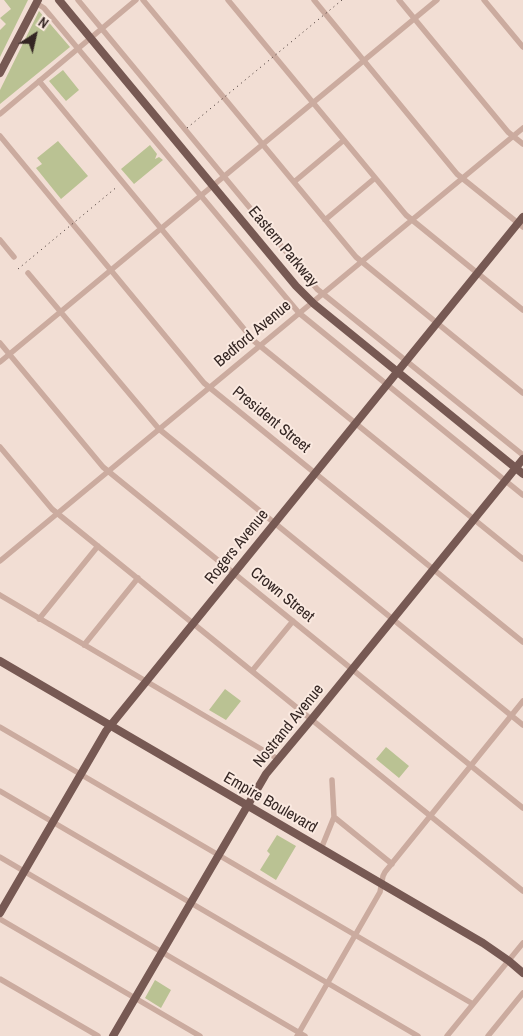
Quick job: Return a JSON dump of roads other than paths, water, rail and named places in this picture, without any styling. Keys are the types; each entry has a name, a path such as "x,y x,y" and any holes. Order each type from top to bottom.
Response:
{"main road":[{"name":"Eastern Parkway","path":"59,0 296,286 312,302 523,474"},
{"path":"0,73 37,1"},
{"name":"Rogers Avenue","path":"0,913 110,725 437,323 522,222"},
{"name":"Nostrand Avenue","path":"113,1036 266,774 523,457"},
{"name":"Empire Boulevard","path":"0,661 483,943 523,973"}],"street":[{"path":"78,0 317,289 523,457"},
{"path":"0,114 136,0"},
{"path":"143,0 356,258 523,393"},
{"path":"228,0 412,220 523,310"},
{"path":"314,0 457,174 522,222"},
{"path":"399,0 508,132 523,144"},
{"path":"0,362 437,0"},
{"path":"484,0 523,47"},
{"path":"37,1 299,313 523,495"},
{"path":"39,81 254,342 523,559"},
{"name":"Bedford Avenue","path":"0,561 523,128"},
{"name":"President Street","path":"0,136 204,383 523,642"},
{"path":"294,182 344,140"},
{"path":"325,220 375,178"},
{"path":"0,240 14,257"},
{"path":"28,273 159,429 523,725"},
{"name":"Crown Street","path":"0,343 103,467 523,808"},
{"path":"0,447 58,513 523,891"},
{"path":"39,619 98,546"},
{"path":"84,645 138,578"},
{"path":"0,595 278,759"},
{"path":"252,671 293,621"},
{"path":"298,1034 380,892 383,876 523,701"},
{"path":"0,727 473,1004"},
{"path":"321,849 334,817 332,780"},
{"path":"0,791 418,1036"},
{"path":"334,817 392,864"},
{"path":"0,857 298,1034 305,1036"},
{"path":"0,919 200,1036"},
{"path":"447,1036 523,943"},
{"path":"0,979 98,1036"},
{"path":"488,1036 523,994"}],"railway":[{"path":"187,128 342,0"},
{"path":"18,269 118,186"}]}
